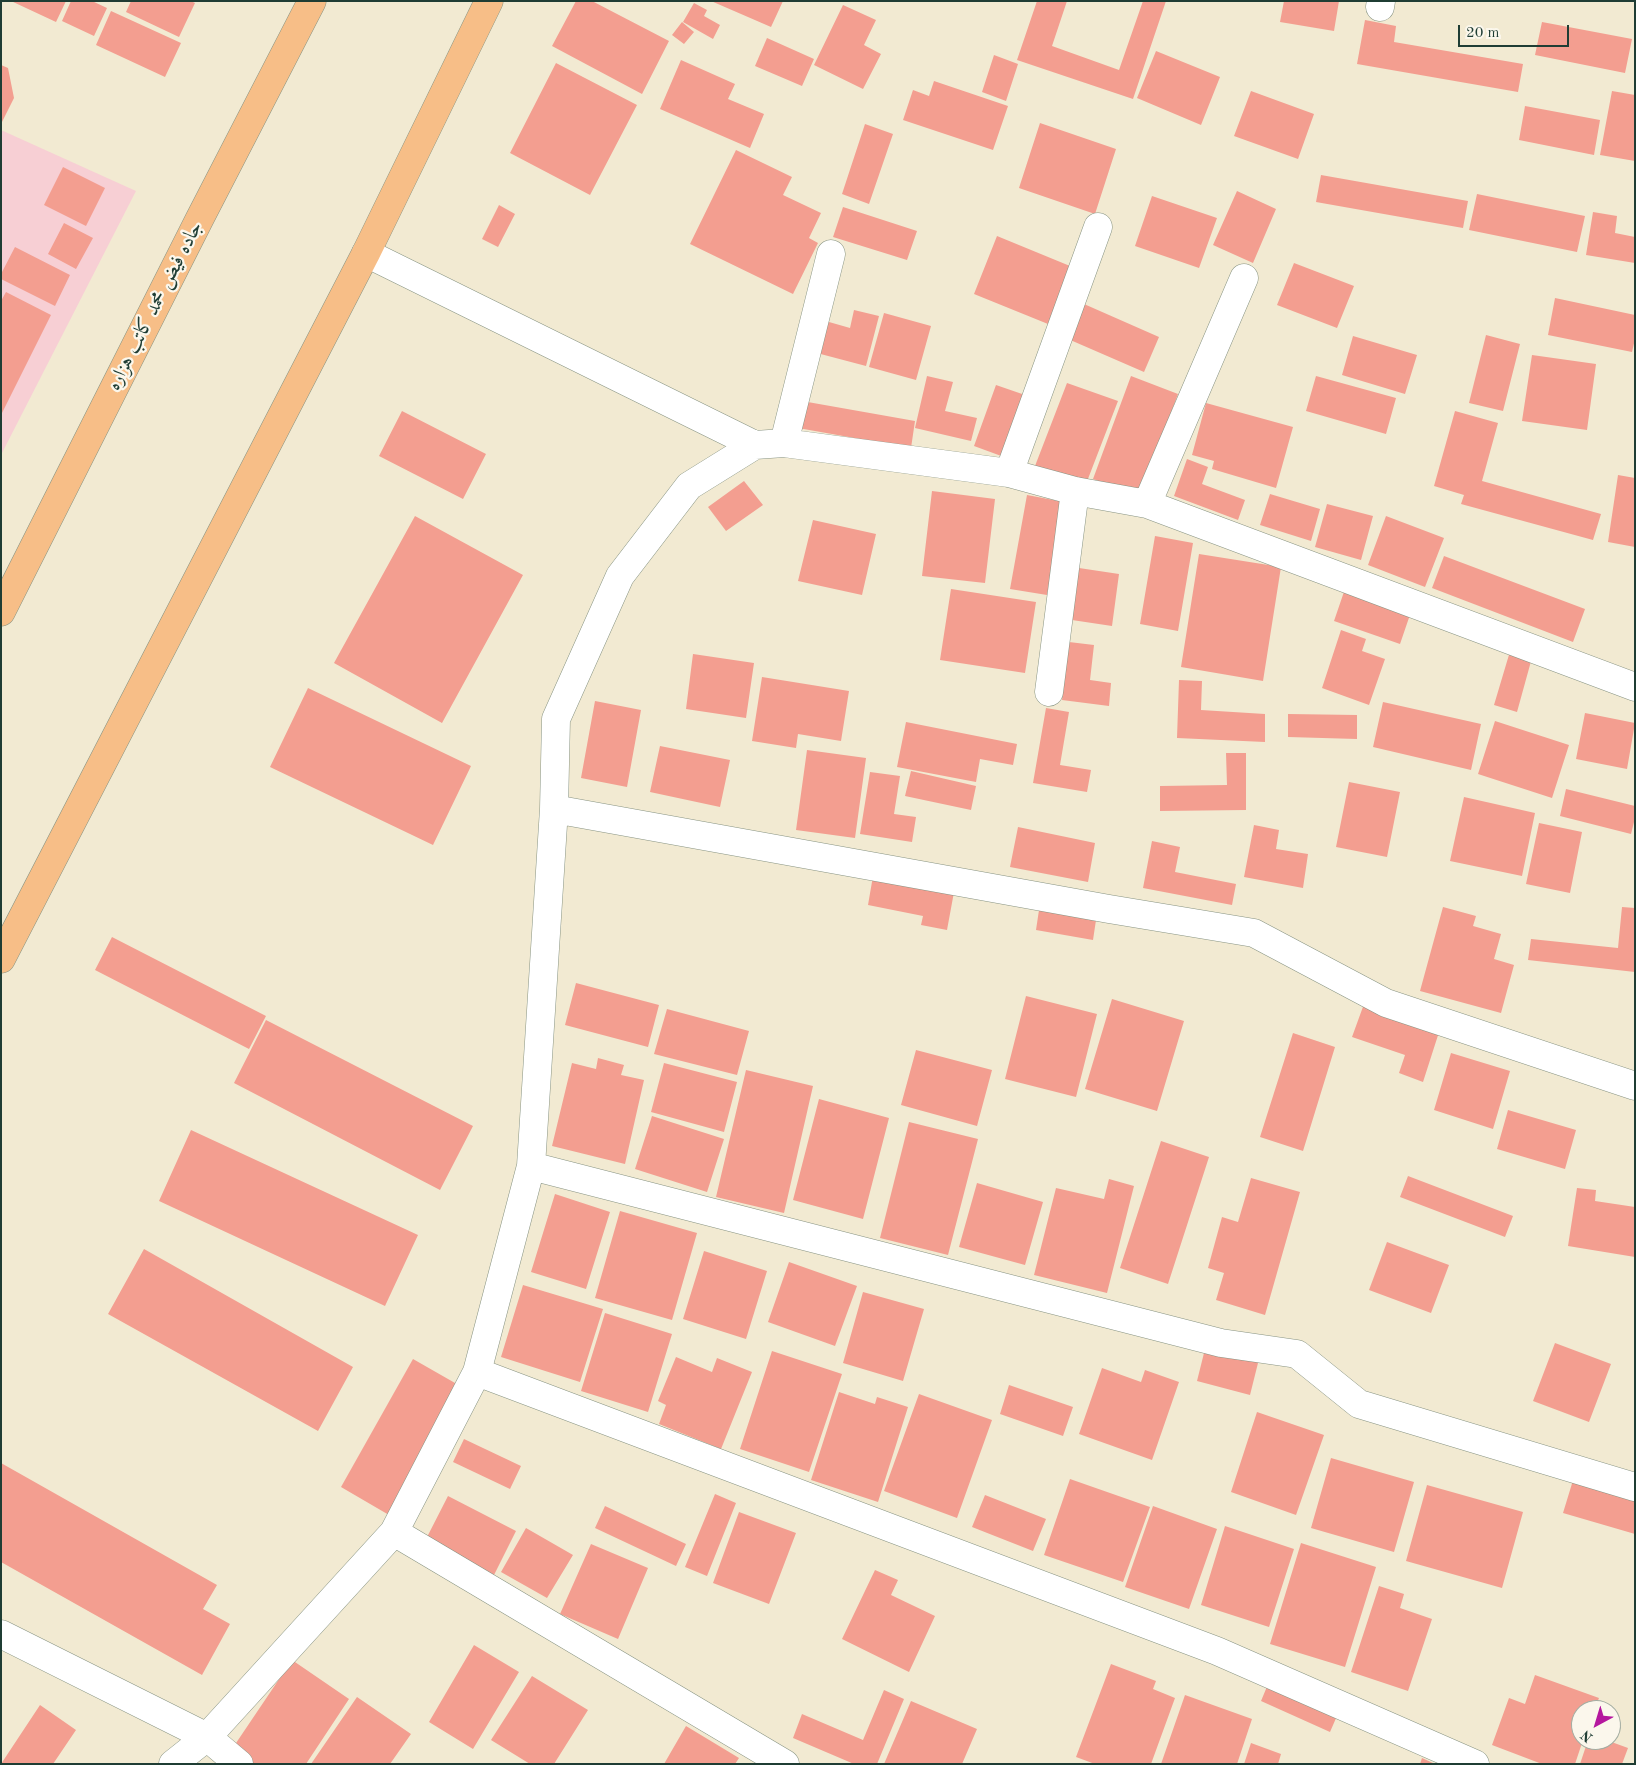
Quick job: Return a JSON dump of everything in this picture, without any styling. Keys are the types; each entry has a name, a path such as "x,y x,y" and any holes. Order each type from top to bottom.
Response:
{"main road":[{"name":"جاده فیض محمد کاتب هزاره","path":"1,612 312,1"},
{"path":"1,959 366,253 489,1"}],"street":[{"path":"1009,473 1098,227"},
{"path":"366,253 755,445"},
{"path":"784,443 831,254"},
{"path":"1148,504 1244,278"},
{"path":"173,1764 207,1737 394,1532 478,1372 531,1166 554,809 556,718 620,576 689,486 755,445 784,443 1009,473 1076,490 1148,504 1635,687"},
{"path":"1049,692 1076,490"},
{"path":"554,809 1109,909 1254,933 1386,1003 1635,1086"},
{"path":"531,1166 1221,1343 1297,1354 1359,1404 1635,1487"},
{"path":"478,1372 1217,1651 1476,1764"},
{"path":"394,1532 785,1764"},
{"path":"1,1634 207,1737 239,1764"}],"shaded area":[{"path":"1,130 136,191 1,455"}],"building":[{"path":"11,1 66,1 56,22"},
{"path":"71,1 92,1 107,8 94,36 62,21"},
{"path":"131,1 191,1 195,3 179,37 126,12"},
{"path":"576,1 592,1 669,41 642,94 552,46"},
{"path":"711,1 783,1 771,27"},
{"path":"1037,1 1067,1 1052,46 1119,70 1143,1 1166,1 1133,99 1017,60"},
{"path":"1284,1 1339,1 1334,31 1280,22"},
{"path":"694,3 707,10 704,16 720,25 713,39 683,22"},
{"path":"843,5 876,20 864,45 881,54 863,89 814,65"},
{"path":"111,11 181,43 165,77 96,45"},
{"path":"1365,20 1396,26 1394,42 1523,64 1518,92 1357,64"},
{"path":"682,22 694,32 684,44 672,35"},
{"path":"1542,22 1632,39 1625,73 1535,55"},
{"path":"767,38 814,59 802,86 755,66"},
{"path":"1156,51 1220,77 1201,125 1137,98"},
{"path":"994,55 1018,64 1006,101 982,92"},
{"path":"681,60 735,84 728,99 764,114 750,148 660,109"},
{"path":"556,63 637,105 590,195 510,153"},
{"path":"1,65 8,68 14,98 1,124"},
{"path":"934,81 1008,106 993,150 903,120 913,90 929,96"},
{"path":"1251,91 1314,114 1298,159 1234,136"},
{"path":"1612,91 1635,95 1635,161 1600,155"},
{"path":"1525,106 1600,120 1594,155 1519,140"},
{"path":"1040,123 1116,149 1095,214 1019,188"},
{"path":"865,124 893,134 869,204 842,194"},
{"path":"736,150 792,177 783,195 821,213 809,238 818,243 793,294 690,244"},
{"path":"63,167 105,188 86,226 44,205"},
{"path":"1321,175 1468,201 1463,228 1316,202"},
{"path":"1237,191 1276,209 1253,263 1213,245"},
{"path":"1477,194 1585,216 1577,252 1469,230"},
{"path":"1152,196 1217,218 1199,268 1135,246"},
{"path":"499,205 515,214 498,247 482,239"},
{"path":"843,207 917,231 907,260 833,237"},
{"path":"1593,212 1617,216 1615,233 1635,237 1635,263 1586,255"},
{"path":"64,223 93,238 76,269 48,254"},
{"path":"997,236 1070,266 1048,324 974,294"},
{"path":"15,247 70,275 55,306 1,279 1,274"},
{"path":"1294,263 1354,286 1337,328 1277,305"},
{"path":"6,292 51,315 1,415 1,301"},
{"path":"1555,298 1635,315 1635,339 1632,352 1548,335"},
{"path":"1084,304 1159,337 1144,372 1068,339"},
{"path":"854,310 879,316 866,366 813,352 822,320 850,328"},
{"path":"884,313 931,326 916,380 869,367"},
{"path":"1486,335 1520,344 1503,411 1469,403"},
{"path":"1353,336 1417,355 1405,394 1342,375"},
{"path":"1532,355 1596,364 1587,430 1522,421"},
{"path":"927,376 953,382 945,411 977,418 971,441 915,428"},
{"path":"1131,376 1178,394 1140,496 1093,479"},
{"path":"1316,376 1396,398 1386,434 1306,411"},
{"path":"1067,383 1118,401 1086,484 1035,466"},
{"path":"996,385 1025,395 1004,457 974,446"},
{"path":"802,401 915,421 911,448 798,428"},
{"path":"1206,403 1293,427 1276,488 1212,469 1214,461 1192,455"},
{"path":"402,411 486,454 463,499 379,456"},
{"path":"1455,411 1498,423 1482,481 1601,514 1593,540 1461,504 1464,495 1434,486"},
{"path":"1187,459 1208,467 1202,484 1245,500 1238,520 1174,496"},
{"path":"1618,475 1635,478 1635,547 1608,542"},
{"path":"744,481 763,505 726,531 708,507"},
{"path":"932,491 995,499 985,583 922,576"},
{"path":"1270,494 1320,509 1311,541 1260,525"},
{"path":"1027,495 1064,502 1047,595 1010,589"},
{"path":"1327,504 1373,516 1361,560 1315,547"},
{"path":"415,516 523,575 442,723 334,663"},
{"path":"1386,516 1444,538 1425,587 1368,565"},
{"path":"813,520 876,534 862,595 798,581"},
{"path":"1155,536 1193,543 1178,631 1140,624"},
{"path":"1199,554 1281,567 1263,681 1181,667"},
{"path":"1444,556 1585,609 1573,642 1432,588"},
{"path":"1079,568 1119,574 1112,626 1072,620"},
{"path":"1347,583 1413,606 1400,644 1334,621"},
{"path":"951,589 1036,602 1025,673 940,660"},
{"path":"1341,630 1366,639 1362,651 1385,659 1369,705 1322,688"},
{"path":"1069,642 1094,645 1090,680 1111,683 1109,706 1062,700"},
{"path":"1511,648 1533,654 1517,712 1494,705"},
{"path":"693,654 754,663 746,718 686,709"},
{"path":"762,677 849,691 841,741 798,734 796,748 752,741"},
{"path":"1179,680 1202,681 1201,710 1265,714 1265,742 1177,738"},
{"path":"308,688 471,766 433,845 270,767"},
{"path":"595,701 641,710 627,787 581,778"},
{"path":"1383,702 1481,724 1471,770 1373,747"},
{"path":"1046,708 1069,712 1060,765 1091,770 1087,792 1033,783"},
{"path":"1585,713 1635,723 1627,769 1576,759"},
{"path":"1288,714 1357,715 1357,739 1288,737"},
{"path":"1495,721 1569,745 1552,798 1478,774"},
{"path":"906,722 1017,744 1013,765 980,759 976,782 897,767"},
{"path":"660,746 730,760 720,807 650,792"},
{"path":"807,750 866,758 855,838 796,830"},
{"path":"1226,753 1246,753 1246,810 1160,811 1160,786 1227,785"},
{"path":"911,771 976,786 971,810 905,796"},
{"path":"870,772 900,776 894,814 916,817 912,842 860,834"},
{"path":"1349,782 1400,792 1387,857 1336,847"},
{"path":"1566,789 1635,806 1635,818 1631,834 1560,816"},
{"path":"1464,797 1535,813 1522,876 1450,861"},
{"path":"1539,823 1582,832 1570,893 1526,884"},
{"path":"1254,825 1279,830 1276,849 1308,854 1303,888 1244,877"},
{"path":"1018,827 1095,843 1088,882 1010,867"},
{"path":"1152,841 1180,847 1175,872 1236,884 1232,905 1143,888"},
{"path":"873,876 954,892 947,930 921,925 923,916 868,905"},
{"path":"1443,907 1476,916 1473,926 1501,934 1494,959 1514,965 1501,1013 1420,991"},
{"path":"1622,907 1635,908 1635,972 1528,960 1531,939 1618,948"},
{"path":"1039,910 1096,920 1093,940 1036,930"},
{"path":"112,937 266,1016 249,1049 95,970"},
{"path":"576,983 659,1005 648,1047 565,1025"},
{"path":"1026,996 1097,1014 1076,1097 1005,1079"},
{"path":"1112,999 1184,1021 1157,1111 1085,1089"},
{"path":"1364,1004 1440,1029 1423,1082 1399,1073 1405,1055 1352,1037"},
{"path":"667,1009 749,1031 737,1075 654,1054"},
{"path":"266,1020 473,1126 440,1190 234,1083"},
{"path":"1293,1033 1335,1047 1303,1151 1260,1137"},
{"path":"916,1050 992,1070 977,1126 901,1105"},
{"path":"1451,1053 1510,1071 1493,1129 1434,1110"},
{"path":"598,1058 624,1065 621,1075 644,1080 625,1164 552,1146 572,1063 596,1069"},
{"path":"664,1063 737,1082 724,1132 651,1112"},
{"path":"746,1070 813,1086 784,1213 716,1197"},
{"path":"819,1099 889,1118 863,1219 793,1200"},
{"path":"1508,1110 1576,1130 1565,1169 1497,1149"},
{"path":"652,1116 724,1139 707,1192 635,1169"},
{"path":"909,1122 978,1139 948,1255 880,1238"},
{"path":"191,1130 418,1235 385,1306 159,1201"},
{"path":"1161,1141 1209,1157 1168,1284 1120,1268"},
{"path":"1408,1176 1513,1216 1505,1237 1400,1197"},
{"path":"1251,1178 1300,1192 1265,1315 1216,1300 1224,1273 1208,1268 1222,1217 1238,1222"},
{"path":"1109,1179 1134,1186 1107,1293 1034,1275 1056,1188 1104,1199"},
{"path":"977,1183 1043,1202 1025,1265 959,1247"},
{"path":"1577,1188 1596,1190 1595,1201 1635,1207 1635,1257 1568,1246"},
{"path":"555,1194 610,1212 586,1289 531,1272"},
{"path":"620,1211 697,1233 672,1320 595,1298"},
{"path":"1387,1242 1449,1265 1431,1313 1369,1290"},
{"path":"144,1249 353,1367 318,1431 108,1314"},
{"path":"704,1251 767,1271 746,1339 683,1319"},
{"path":"789,1262 857,1286 835,1346 768,1322"},
{"path":"523,1285 603,1309 580,1382 501,1357"},
{"path":"863,1292 924,1309 903,1381 843,1363"},
{"path":"605,1313 672,1334 648,1412 581,1391"},
{"path":"1555,1343 1611,1364 1589,1422 1533,1401"},
{"path":"1206,1345 1259,1359 1250,1395 1197,1381"},
{"path":"772,1351 842,1374 809,1472 740,1449"},
{"path":"676,1357 712,1372 717,1358 752,1372 721,1449 659,1424 666,1405 658,1401"},
{"path":"413,1359 462,1387 389,1515 341,1487"},
{"path":"1102,1368 1141,1382 1145,1370 1179,1382 1152,1460 1079,1434"},
{"path":"1009,1385 1073,1407 1063,1436 1000,1414"},
{"path":"839,1392 875,1404 877,1397 908,1407 878,1502 811,1480"},
{"path":"919,1394 992,1420 957,1518 884,1491"},
{"path":"1257,1412 1324,1435 1296,1515 1231,1492"},
{"path":"464,1439 521,1466 510,1489 453,1462"},
{"path":"1331,1458 1414,1482 1394,1552 1311,1528"},
{"path":"1,1463 217,1585 203,1609 230,1624 202,1675 1,1562"},
{"path":"1574,1477 1635,1494 1635,1534 1563,1513"},
{"path":"1070,1479 1150,1507 1123,1582 1044,1555"},
{"path":"1427,1485 1523,1512 1502,1588 1406,1561"},
{"path":"715,1494 736,1503 707,1576 685,1567"},
{"path":"985,1495 1046,1519 1033,1551 972,1527"},
{"path":"448,1496 516,1531 493,1577 425,1541"},
{"path":"605,1506 686,1544 676,1566 595,1528"},
{"path":"1153,1506 1217,1529 1189,1609 1125,1587"},
{"path":"739,1512 796,1533 769,1604 713,1583"},
{"path":"1225,1526 1294,1549 1269,1627 1201,1605"},
{"path":"526,1528 573,1555 547,1598 501,1572"},
{"path":"1301,1543 1376,1567 1345,1667 1270,1644"},
{"path":"591,1544 648,1568 618,1639 560,1614"},
{"path":"875,1570 898,1580 891,1595 935,1616 909,1672 842,1639"},
{"path":"1379,1586 1404,1594 1400,1608 1432,1619 1408,1691 1351,1672"},
{"path":"474,1645 519,1672 473,1749 429,1722"},
{"path":"292,1660 349,1699 306,1764 254,1764 232,1749"},
{"path":"1111,1664 1156,1681 1153,1689 1175,1698 1151,1764 1095,1764 1076,1757"},
{"path":"1535,1675 1599,1698 1598,1700 1571,1700 1571,1750 1580,1750 1575,1764 1542,1764 1492,1745 1509,1698 1525,1704"},
{"path":"532,1676 588,1710 554,1764 530,1764 491,1740"},
{"path":"1271,1677 1340,1709 1330,1732 1261,1701"},
{"path":"884,1690 904,1699 877,1764 854,1764 793,1738 802,1714 863,1740"},
{"path":"1185,1695 1252,1719 1237,1764 1161,1764"},
{"path":"357,1697 411,1734 390,1764 311,1764"},
{"path":"911,1701 977,1729 962,1764 884,1764"},
{"path":"40,1705 76,1730 53,1764 1,1764"},
{"path":"686,1726 739,1758 735,1764 664,1764"},
{"path":"1251,1743 1281,1754 1278,1764 1244,1764"},
{"path":"1621,1745 1628,1748 1622,1764 1580,1764 1585,1750 1621,1750"},
{"path":"1422,1758 1435,1764 1420,1764"}]}
